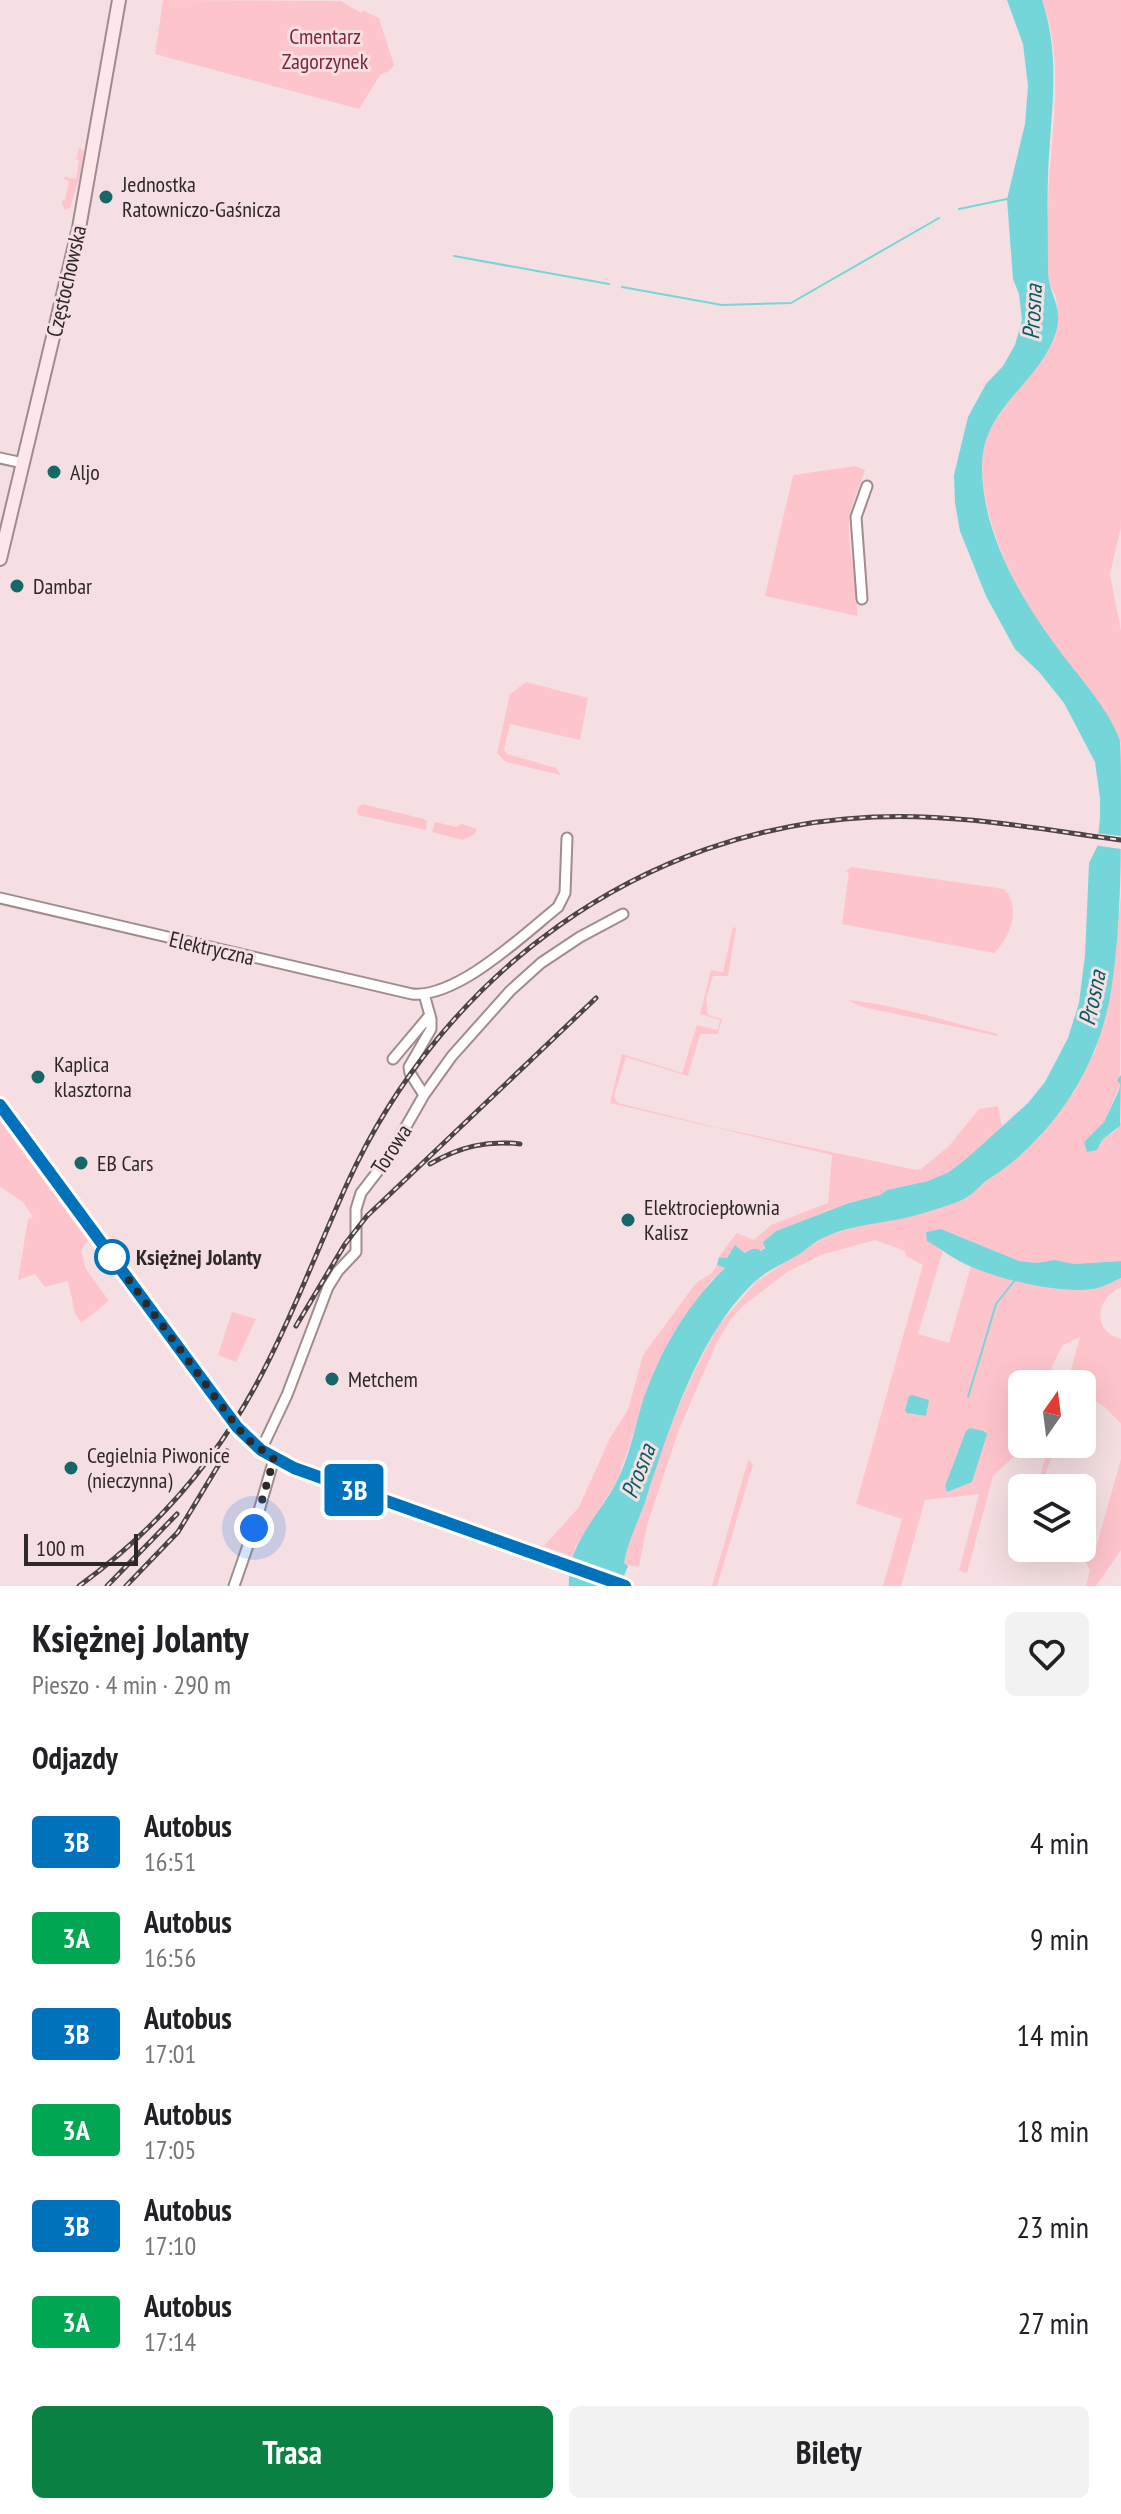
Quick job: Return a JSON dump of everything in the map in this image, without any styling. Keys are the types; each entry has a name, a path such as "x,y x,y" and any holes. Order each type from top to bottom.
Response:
{"street":[{"name":"Częstochowska","path":"0,559 79,228 119,0"},
{"path":"0,458 23,463"},
{"path":"862,599 856,517 867,486"},
{"path":"424,1095 409,1067 431,1029 424,994 442,989 477,971 558,907 565,898 567,838"},
{"name":"Elektryczna","path":"0,898 412,994 424,994"},
{"name":"Torowa","path":"261,1450 287,1395 328,1287 356,1252 356,1220 364,1187 392,1152 424,1095 452,1056 523,979 560,949 623,914"},
{"path":"393,1059 430,1015"},
{"path":"0,1105 237,1427 261,1450 294,1468 625,1586"},
{"path":"234,1586 274,1459"}],"green space":[{"name":"Cmentarz Zagorzynek","path":"163,0 341,1 361,13 362,10 379,18 394,65 380,75 359,109 155,54"},
{"path":"1042,0 1121,0 1121,527 1110,574 1121,631 1121,743 1103,711 1039,623 1018,588 994,531 984,491 983,450 989,432 1046,353 1057,326 1056,298 1047,277 1046,235 1055,101 1054,49"},
{"path":"79,148 84,151 80,175 70,208 65,210 61,201 65,200 69,181 64,179 65,176 76,179"},
{"path":"856,466 865,470 849,520 857,616 765,596 793,475"},
{"path":"526,682 588,698 580,740 510,724 504,750 507,754 556,768 561,775 506,762 497,753 510,694"},
{"path":"362,804 424,819 427,821 426,830 358,815 357,809"},
{"path":"435,822 456,827 462,824 477,829 474,835 462,840 432,832"},
{"path":"851,867 1004,889 1012,904 1009,931 994,953 842,924 849,873 846,872"},
{"path":"1121,896 1120,1084 1104,1122 1091,1134 1101,1146 1102,1139 1114,1132 1121,1122 1121,1261 1074,1264 1055,1260 1036,1263 1019,1261 946,1231 927,1241 943,1250 918,1334 949,1343 971,1266 1050,1288 1082,1290 1100,1287 1121,1278 1121,1287 1106,1298 1100,1314 1105,1329 1121,1339 1121,1424 1096,1401 1096,1370 1071,1370 1080,1337 1063,1345 1052,1370 1008,1370 1008,1458 1013,1458 993,1476 967,1573 959,1571 979,1494 925,1500 901,1586 883,1586 902,1519 856,1504 923,1265 906,1256 905,1251 875,1240 821,1255 787,1272 731,1319 717,1342 679,1429 647,1525 639,1567 624,1564 626,1549 647,1498 662,1445 718,1326 757,1281 828,1235 968,1197 1038,1138 1074,1092 1095,1051 1111,993"},
{"path":"733,927 736,928 728,976 713,976 706,998 708,1015 722,1019 718,1034 700,1034 688,1076 626,1057 614,1096 618,1103 916,1170 949,1146 979,1109 998,1106 1002,1126 949,1172 928,1181 887,1190 881,1195 849,1203 776,1231 761,1252 745,1253 737,1246 727,1259 719,1256 737,1233 754,1240 771,1225 828,1203 832,1155 610,1103 622,1054 682,1073 697,1025 718,1030 720,1020 700,1014 711,970 723,972"},
{"path":"847,1000 904,1010 998,1036 863,1007"},
{"path":"0,1121 88,1241 81,1250 86,1269 109,1301 81,1323 75,1313 68,1281 45,1287 35,1274 18,1280 28,1219 33,1217 23,1202 0,1187"},
{"path":"717,1265 726,1267 710,1282 673,1335 655,1370 617,1481 575,1547 573,1557 544,1546 579,1507 610,1438 628,1410 643,1355 696,1283 712,1273"},
{"path":"232,1312 256,1319 236,1362 218,1355"},
{"path":"1045,1458 1052,1458 1045,1474 1041,1474"},
{"path":"1121,1459 1121,1550 1096,1586 1086,1586 1090,1570 1085,1562 1096,1562 1096,1548"},
{"path":"748,1460 753,1464 717,1586 712,1586"}],"water":[{"name":"Prosna","path":"1007,0 1042,0 1052,44 1048,277 1057,307 1058,323 1048,351 1000,412 991,429 984,447 984,496 999,547 1023,597 1105,711 1120,741 1119,919 1106,1016 1078,1084 1050,1124 1016,1159 970,1195 925,1212 845,1230 821,1239 763,1275 738,1300 704,1350 690,1378 628,1545 624,1563 628,1566 620,1586 569,1586 569,1571 578,1544 620,1474 655,1369 674,1332 698,1298 725,1268 717,1265 719,1257 727,1258 735,1245 745,1253 753,1249 761,1251 765,1248 763,1242 776,1231 887,1190 928,1181 949,1172 1028,1103 1045,1082 1068,1038 1079,1003 1085,955 1089,863 1097,847 1100,818 1095,762 1064,703 1015,649 986,596 960,531 955,503 954,475 968,417 986,384 1003,366 1015,345 1022,320 1019,294 1013,279 1007,199 1025,124 1028,86 1023,44"},
{"path":"1121,1075 1120,1126 1103,1139 1097,1150 1087,1152 1084,1142 1104,1122 1119,1090 1117,1080"},
{"path":"941,1229 1019,1261 1036,1263 1055,1260 1074,1264 1121,1261 1121,1278 1084,1290 1049,1288 1012,1280 965,1264 927,1241 926,1232"},
{"path":"912,1395 929,1400 926,1416 905,1410"},
{"path":"970,1428 987,1434 972,1482 947,1492 945,1486 966,1431"}],"pier":[{"path":"1094,833 1121,836 1121,849 1093,845"},
{"path":"569,1556 628,1577 625,1586 604,1586 565,1572"}],"waterway":[{"path":"959,209 1007,199"},
{"path":"622,287 722,305 791,303 939,218"},
{"path":"454,256 609,284"},
{"path":"968,1397 996,1304 1015,1280"}],"railway":[{"path":"79,1586 156,1520 200,1469 239,1414 281,1335 347,1184 387,1109 437,1040 494,979 559,926 630,882 706,849 788,827 873,817 935,817 1121,840"},
{"path":"296,1326 345,1244 367,1216 596,998"},
{"path":"430,1164 474,1146 520,1144"},
{"path":"126,1586 178,1532 227,1451"},
{"path":"107,1586 177,1514"}],"bus line":[{"name":"3B","path":"0,1105 237,1427 261,1450 294,1468 625,1586"}],"place":[{"name":"Jednostka Ratowniczo-Gaśnicza","path":"106,197"},
{"name":"Aljo","path":"54,472"},
{"name":"Dambar","path":"17,586"},
{"name":"Kaplica klasztorna","path":"38,1077"},
{"name":"EB Cars","path":"81,1163"},
{"name":"Elektrociepłownia Kalisz","path":"628,1220"},
{"name":"Księżnej Jolanty","path":"112,1257"},
{"name":"Metchem","path":"332,1379"},
{"name":"Cegielnia Piwonice (nieczynna)","path":"71,1468"}],"route":[{"path":"112,1257 237,1427 274,1459 254,1528"}]}
